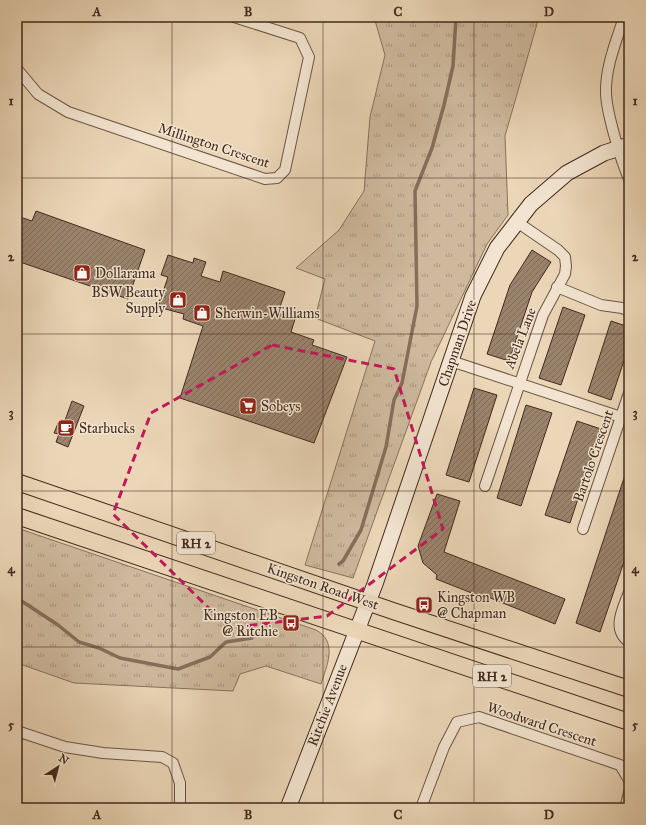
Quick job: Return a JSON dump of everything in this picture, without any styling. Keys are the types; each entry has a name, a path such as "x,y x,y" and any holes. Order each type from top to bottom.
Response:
{"main road":[{"name":"Kingston Road West","path":"17,482 629,690"},
{"name":"RH 2","path":"17,516 629,722"}],"street":[{"name":"Millington Crescent","path":"17,69 38,94 68,112 265,179 277,178 285,170 309,58 300,38 234,17"},
{"path":"624,17 610,58 606,94 624,146 622,164 629,179"},
{"name":"Chapman Drive","path":"367,602 479,283 497,248 531,204 567,173 604,153 624,146"},
{"name":"Abela Lane","path":"485,486 518,383 543,315 565,274 566,266 565,257 558,250 518,222"},
{"path":"557,287 601,305 622,308 629,311"},
{"path":"451,361 621,417"},
{"name":"Bartolo Crescent","path":"583,528 629,393"},
{"path":"629,592 619,621 619,631 629,642"},
{"name":"Ritchie Avenue","path":"288,808 367,602"},
{"name":"Woodward Crescent","path":"421,808 444,747 457,722 479,717 620,765 629,780"},
{"path":"17,731 65,747 103,753 162,757 173,763 180,783 180,808"},
{"path":"625,808 629,793"}],"highlighted area":[{"path":"272,345 394,369 443,529 327,616 229,628 113,514 151,413"}],"green space":[{"path":"374,17 539,17 505,136 508,215 487,244 431,362 353,578 305,565 375,341 315,318 325,279 296,268 339,230 364,191 370,117 385,55"},
{"path":"17,528 316,630 323,635 329,647 328,662 321,684 266,666 240,674 233,691 74,683 17,663"}],"building":[{"path":"36,211 145,250 128,299 17,261 17,216 32,221"},
{"path":"532,250 551,262 532,292 509,361 487,354 510,285"},
{"path":"168,255 193,263 194,258 206,262 201,276 220,282 223,271 285,292 278,313 295,319 291,332 314,340 312,345 347,357 314,443 180,398 203,326 183,319 184,314 158,307 168,277 161,275"},
{"path":"563,307 585,315 561,385 539,378"},
{"path":"611,321 629,327 629,345 611,400 588,392"},
{"path":"474,388 497,395 469,482 446,475"},
{"name":"Starbucks","path":"72,401 84,406 68,447 56,442 59,434 54,433 59,421 64,423"},
{"path":"526,405 552,413 521,506 497,498"},
{"path":"577,421 601,429 570,523 545,515"},
{"path":"627,469 629,469 629,547 600,632 576,623"},
{"path":"437,494 460,501 444,552 565,599 555,624 488,597 487,599 436,579 437,575 423,563 418,546"}],"waterway":[{"path":"339,564 343,561 361,530 386,447 394,400 402,383 417,306 415,191 432,148 444,105 453,66 456,17"},
{"path":"17,598 58,625 79,642 99,648 120,658 178,669 210,657 226,642 252,638"}],"place":[{"name":"Dollarama","path":"82,273"},
{"name":"BSW Beauty Supply","path":"178,300"},
{"name":"Sherwin-Williams","path":"202,313"},
{"name":"Sobeys","path":"248,406"},
{"name":"Starbucks","path":"66,428"},
{"name":"Kingston WB @ Chapman","path":"424,605"},
{"name":"Kingston EB @ Ritchie","path":"291,623"}]}
